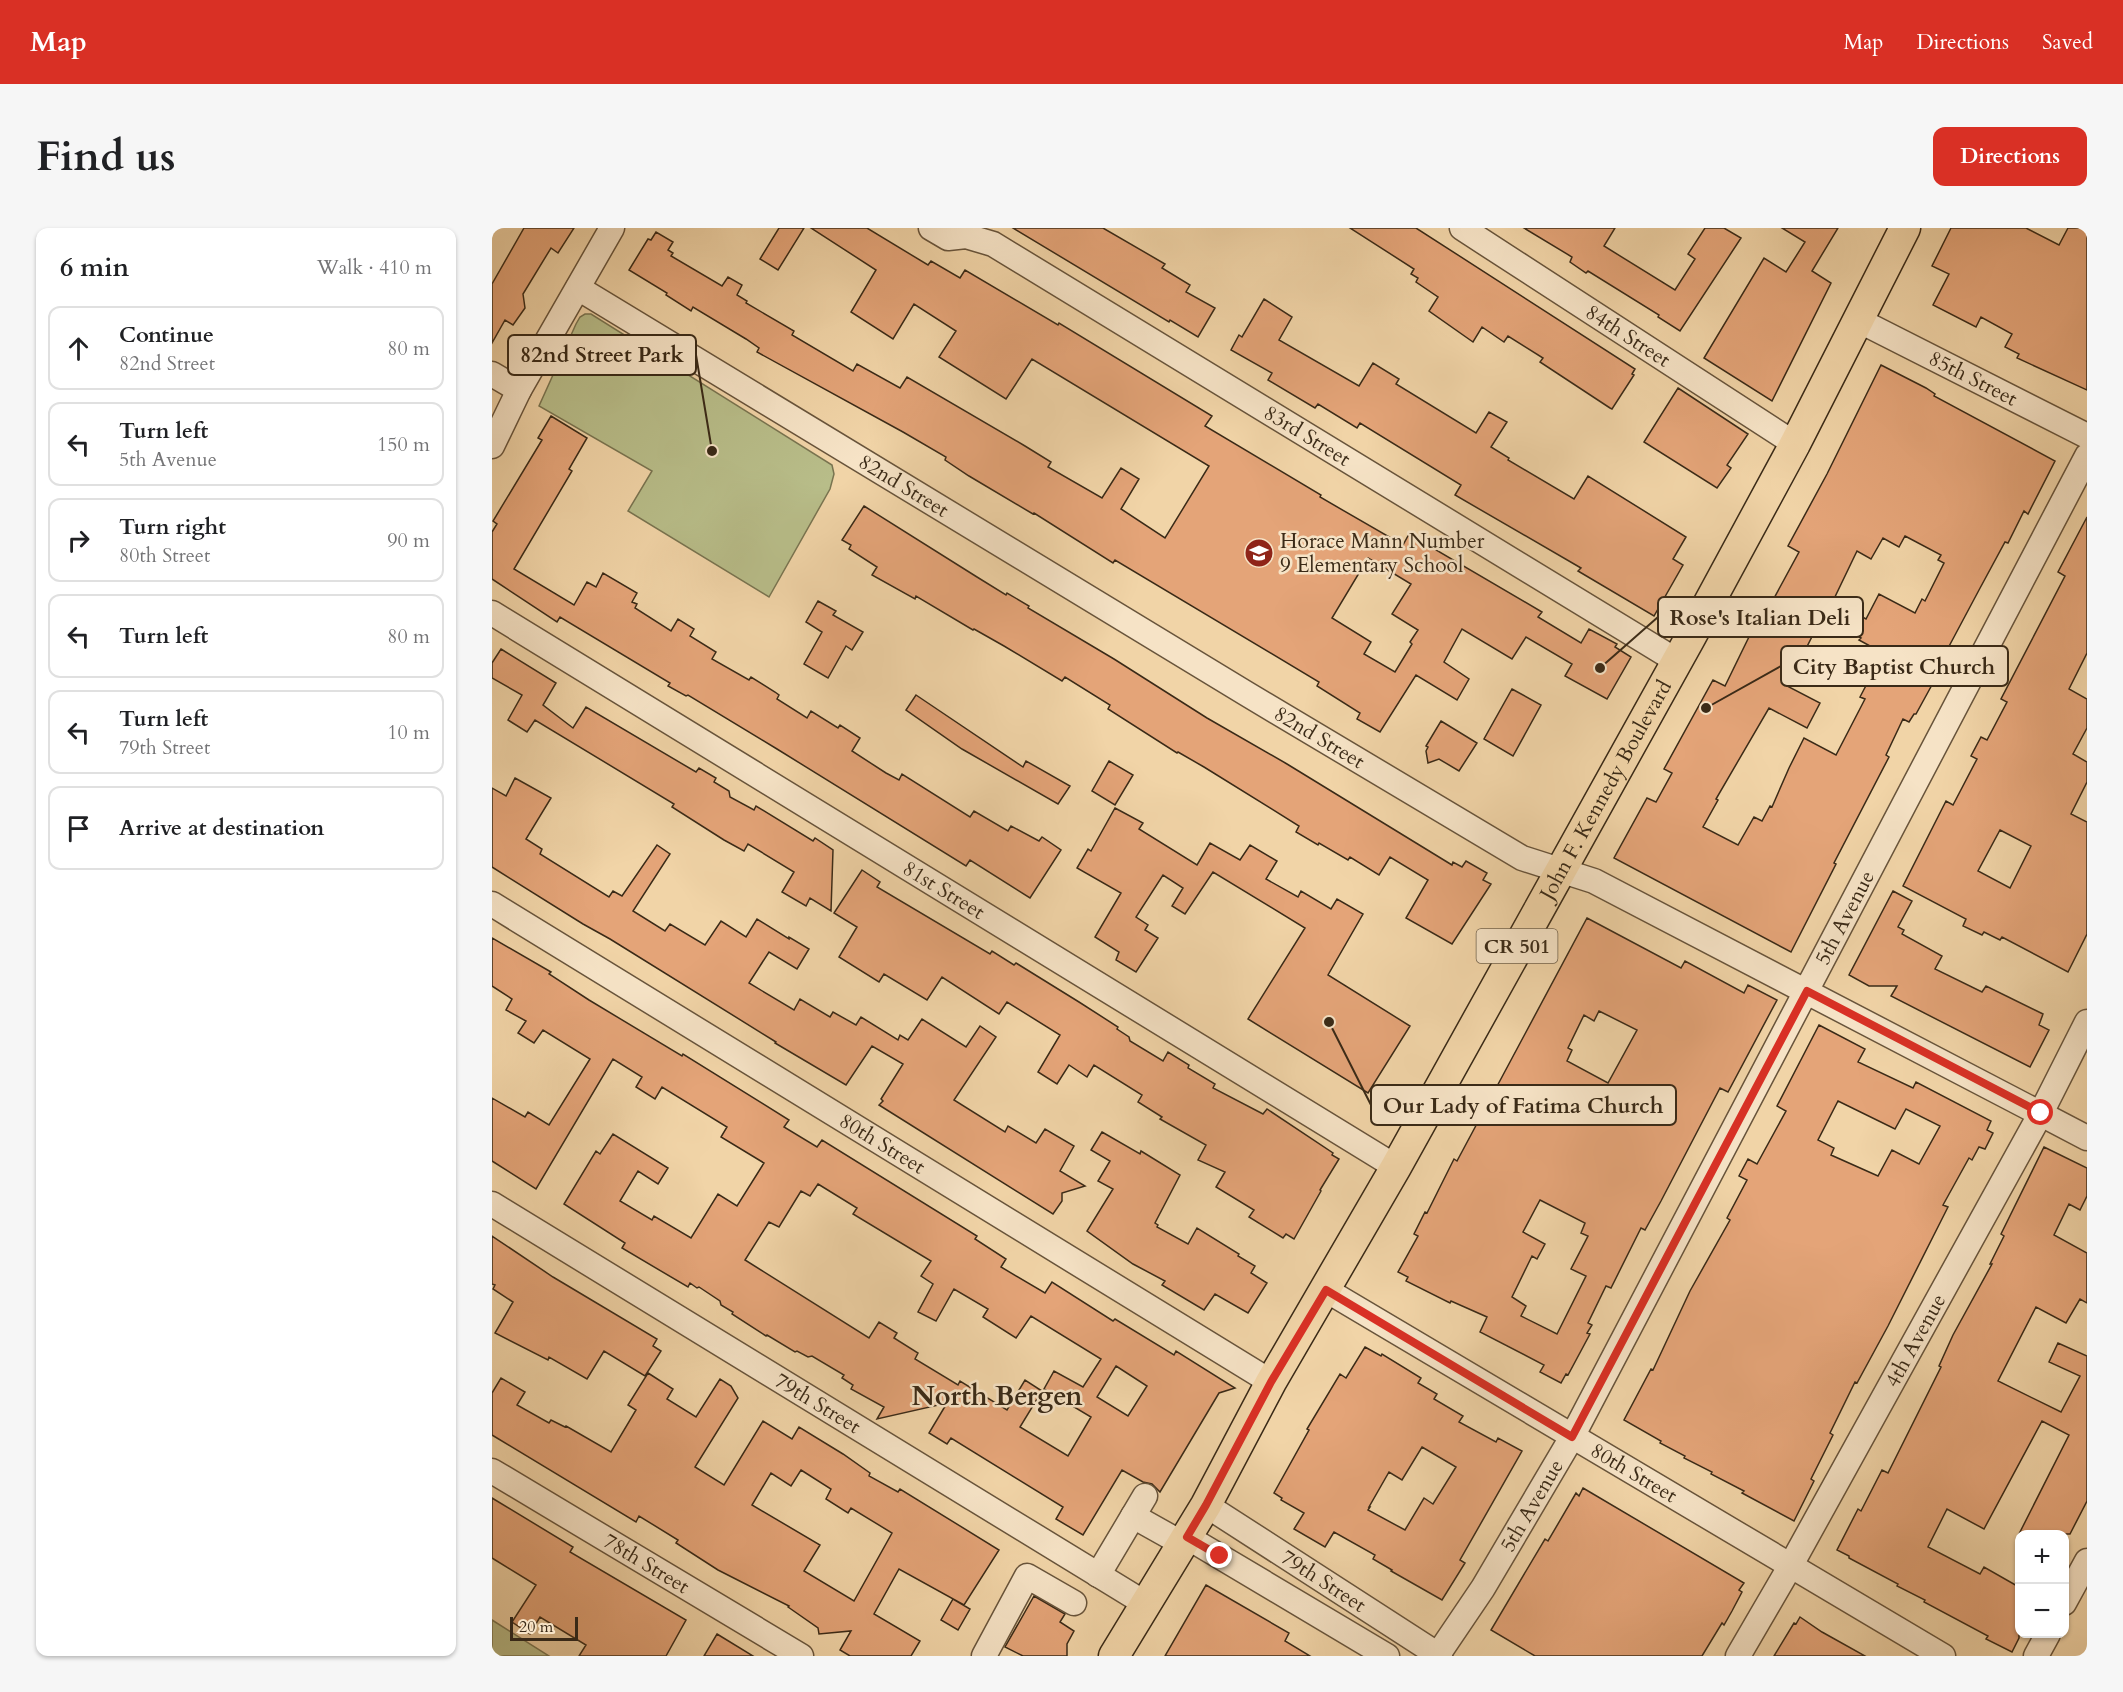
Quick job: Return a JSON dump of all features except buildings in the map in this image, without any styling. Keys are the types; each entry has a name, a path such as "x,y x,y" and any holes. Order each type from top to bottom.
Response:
{"main road":[{"name":"John F. Kennedy Boulevard","path":"1114,1656 1206,1505 1271,1382 1396,1167 1677,661 1794,444 1905,228"}],"street":[{"path":"492,446 519,390 612,228"},
{"name":"83rd Street","path":"931,228 948,238 968,232 993,244 1677,661"},
{"name":"84th Street","path":"1462,228 1794,444"},
{"name":"82nd Street","path":"578,288 1236,688 1522,858 1594,881 2087,1138"},
{"name":"85th Street","path":"1858,320 2087,436"},
{"path":"492,374 519,390"},
{"name":"5th Avenue","path":"1438,1656 1483,1588 1572,1437 2087,456"},
{"name":"81st Street","path":"492,613 1396,1167"},
{"name":"80th Street","path":"492,904 1271,1382"},
{"name":"4th Avenue","path":"1738,1656 1791,1565 2041,1113 2087,1022"},
{"name":"79th Street","path":"492,1204 1146,1604"},
{"name":"80th Street","path":"1326,1290 1943,1656"},
{"name":"78th Street","path":"492,1471 801,1656"},
{"name":"79th Street","path":"1206,1505 1438,1656"},
{"name":"79th Street","path":"1098,1575 1139,1506 1185,1540 1387,1656"},
{"path":"2069,1594 2087,1561"},
{"path":"990,1654 1027,1576 1074,1604"},
{"path":"2036,1656 2046,1638"}],"green space":[{"path":"585,314 591,314 832,465 834,474 830,489 769,597 628,511 652,471 539,406 576,324"},
{"path":"492,1620 549,1656 492,1656"}],"place":[{"name":"82nd Street Park","path":"712,451"},
{"name":"Horace Mann Number 9 Elementary School","path":"1259,553"},
{"name":"Rose's Italian Deli","path":"1600,668"},
{"name":"City Baptist Church","path":"1706,708"},
{"name":"Our Lady of Fatima Church","path":"1329,1022"}],"district":[{"name":"North Bergen","path":"997,1396"}],"route":[{"path":"1220,1556 1187,1537 1271,1382 1326,1290 1572,1437 1807,991 2041,1113"}]}
